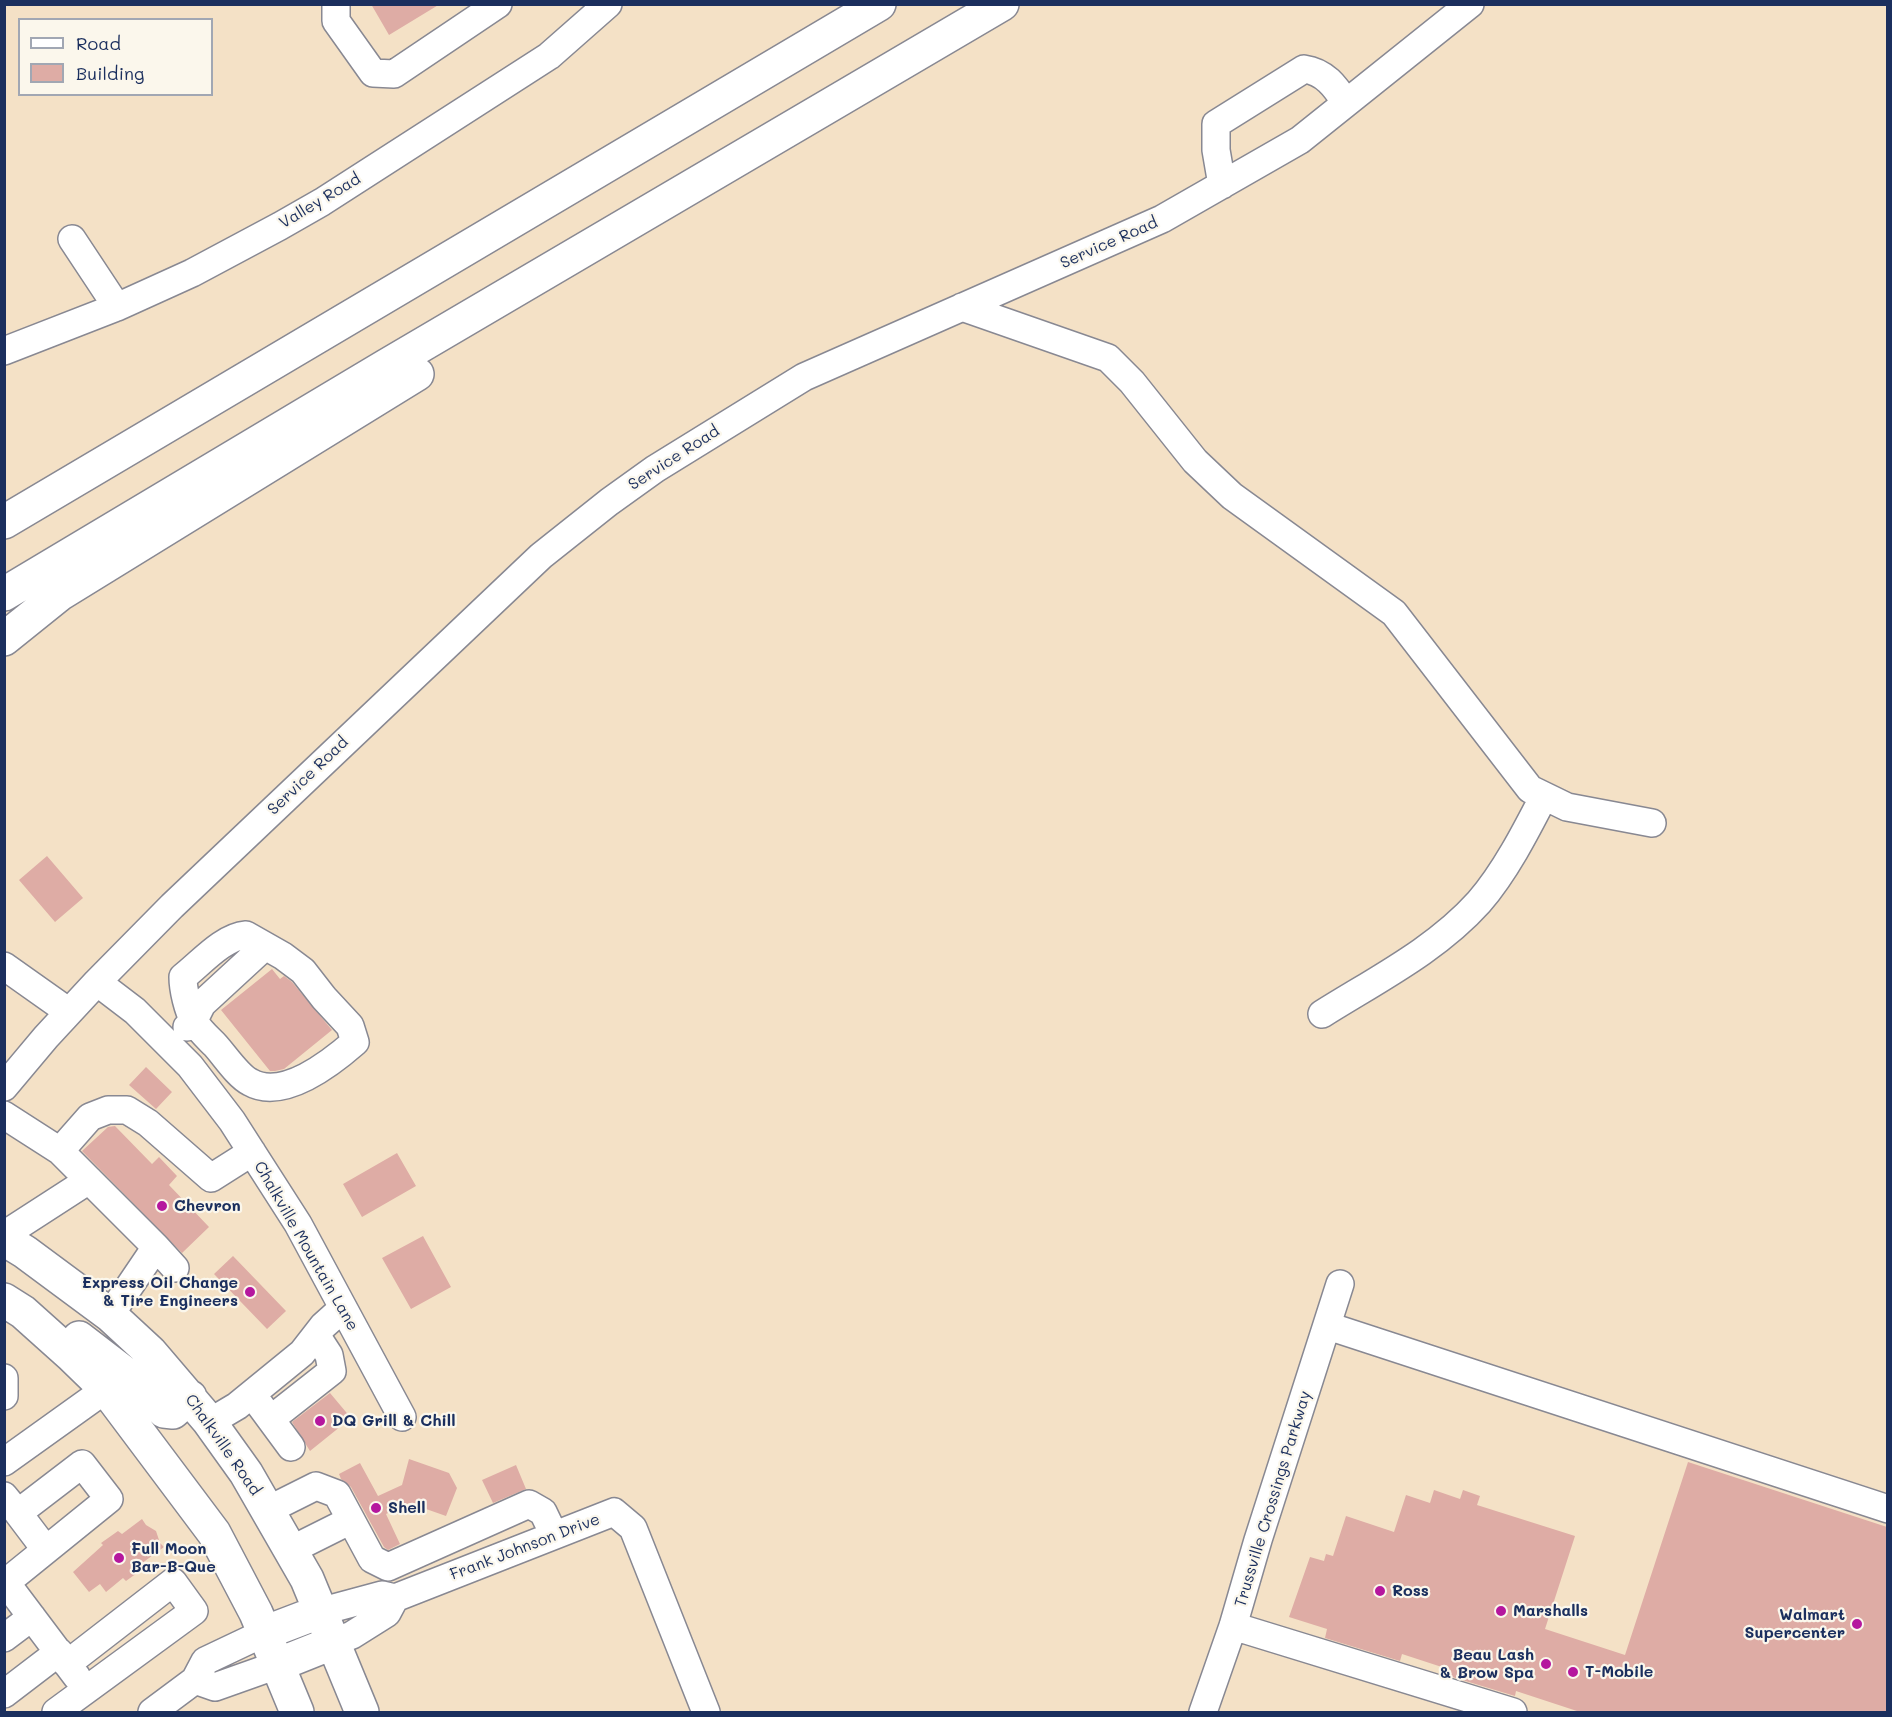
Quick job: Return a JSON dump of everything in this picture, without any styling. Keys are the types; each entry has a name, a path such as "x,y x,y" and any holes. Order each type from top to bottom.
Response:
{"main road":[{"path":"4,522 879,4"},
{"path":"4,594 1002,4"},
{"path":"4,639 60,594 591,266 792,127"},
{"name":"Chalkville Road","path":"4,1237 110,1314 150,1352 210,1422 246,1473 307,1579 362,1713"},
{"path":"4,1299 23,1312 106,1389 214,1533 256,1613 297,1713"},
{"path":"4,1299 38,1306 135,1381 164,1411 173,1412 190,1397"},
{"path":"264,1633 319,1612"},
{"path":"277,1665 332,1643"}],"street":[{"path":"336,4 336,21 373,73 394,74 498,4"},
{"name":"Valley Road","path":"4,351 117,307 192,273 322,202 549,56 608,4"},
{"name":"Service Road","path":"4,1087 69,1012 172,906 541,556 572,530 655,469 804,377 1162,219 1300,140 1470,4"},
{"path":"1222,185 1216,150 1216,124 1304,69 1317,71 1335,85 1346,103"},
{"path":"72,239 117,307"},
{"path":"962,307 1108,358 1132,382 1195,461 1232,496 1394,613 1530,789 1567,807 1652,823"},
{"path":"1322,1014 1407,962 1446,933 1480,901 1524,835 1544,796"},
{"path":"246,935 283,956 303,971 350,1026 355,1042 322,1068 298,1080 280,1086 260,1087 248,1081 194,1020 183,977 224,944 237,936 246,935"},
{"path":"6,970 69,1012"},
{"name":"Chalkville Mountain Lane","path":"97,982 135,1011 190,1066 232,1121 298,1224 402,1417"},
{"path":"169,1045 194,1020"},
{"path":"60,1151 90,1116 108,1110 127,1110 148,1123 211,1178 252,1152"},
{"path":"4,1115 60,1151 175,1268"},
{"path":"4,1237 89,1180"},
{"path":"110,1314 156,1247"},
{"name":"Trussville Crossings Parkway","path":"1203,1713 1233,1626 1258,1540 1341,1284"},
{"path":"210,1422 237,1406 302,1353 343,1308"},
{"path":"1328,1326 1887,1509"},
{"path":"271,1419 332,1371 330,1355 316,1335"},
{"path":"4,1378 4,1396"},
{"path":"8,1453 106,1389"},
{"path":"251,1394 291,1447"},
{"path":"46,1550 11,1505 82,1464 109,1498 46,1550 5,1582 87,1690"},
{"path":"268,1510 316,1486 337,1494 372,1559 388,1567 529,1504 543,1512 554,1535"},
{"name":"Frank Johnson Drive","path":"319,1612 382,1595 405,1594 614,1512 633,1528 706,1713"},
{"path":"291,1550 351,1520"},
{"path":"460,1535 474,1567"},
{"path":"403,1561 405,1594"},
{"path":"4,1694 63,1658 173,1582 194,1611 56,1713"},
{"name":"Frank Johnson Drive","path":"332,1643 352,1635 387,1613 405,1594"},
{"path":"4,1638 32,1617"},
{"path":"1233,1626 1513,1713"},
{"path":"152,1713 195,1680 205,1661 264,1633"},
{"path":"195,1680 215,1687 277,1665"}],"building":[{"path":"371,4 440,4 389,35"},
{"path":"47,856 83,898 55,922 19,880"},
{"path":"272,969 280,979 284,976 292,982 332,1030 284,1069 275,1071 270,1071 221,1010"},
{"path":"146,1067 172,1092 156,1109 129,1085"},
{"name":"Chevron","path":"115,1126 152,1164 159,1157 177,1176 169,1185 209,1227 182,1253 82,1151 108,1127"},
{"path":"397,1153 416,1186 362,1217 343,1184"},
{"path":"423,1236 451,1287 411,1309 382,1258"},
{"name":"Express Oil Change & Tire Engineers","path":"233,1256 286,1311 267,1329 214,1274"},
{"name":"DQ Grill & Chill","path":"330,1393 351,1418 310,1451 292,1422"},
{"name":"Shell","path":"409,1459 449,1473 457,1488 446,1516 409,1503 386,1514 400,1544 388,1550 384,1547 351,1487 341,1479 339,1474 360,1463 378,1496 402,1485"},
{"path":"1688,1462 1887,1527 1887,1713 1583,1713 1516,1691 1515,1696 1449,1676 1451,1670 1402,1654 1400,1661 1325,1638 1327,1629 1289,1617 1310,1557 1324,1561 1326,1554 1333,1556 1346,1516 1394,1532 1406,1495 1430,1503 1434,1490 1460,1499 1463,1490 1480,1496 1477,1505 1575,1536 1545,1629 1625,1655"},
{"path":"516,1465 526,1489 493,1503 482,1480"},
{"name":"Full Moon Bar-B-Que","path":"142,1519 146,1525 156,1531 164,1547 134,1569 137,1573 126,1581 123,1578 106,1592 100,1584 89,1592 73,1572 103,1545 101,1543 118,1531 122,1534"}],"place":[{"name":"Chevron","path":"162,1206"},
{"name":"Express Oil Change & Tire Engineers","path":"250,1292"},
{"name":"DQ Grill & Chill","path":"320,1421"},
{"name":"Shell","path":"376,1508"},
{"name":"Full Moon Bar-B-Que","path":"119,1558"},
{"name":"Ross","path":"1380,1591"},
{"name":"Marshalls","path":"1501,1611"},
{"name":"Walmart Supercenter","path":"1857,1624"},
{"name":"Beau Lash & Brow Spa","path":"1546,1664"},
{"name":"T-Mobile","path":"1573,1672"}]}
